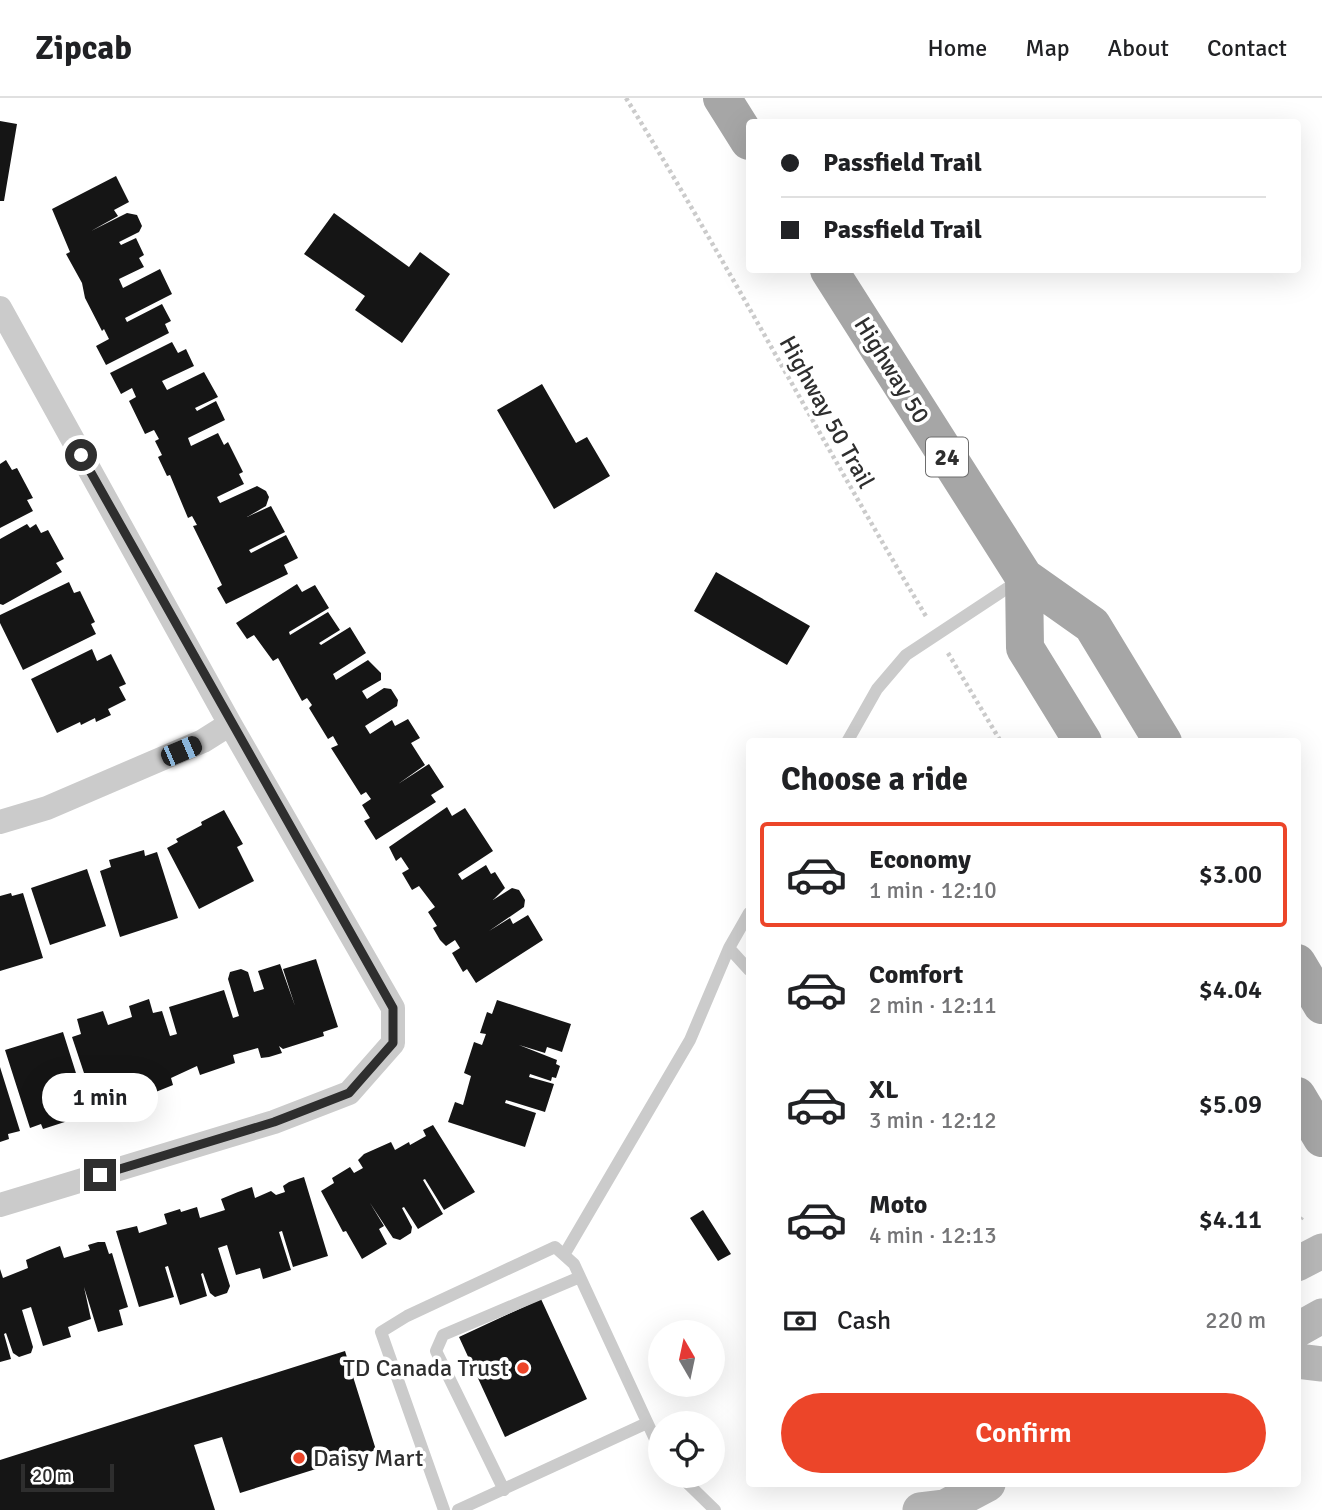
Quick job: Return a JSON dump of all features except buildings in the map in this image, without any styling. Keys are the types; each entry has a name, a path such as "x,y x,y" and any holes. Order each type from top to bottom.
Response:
{"main road":[{"path":"722,98 746,136"},
{"name":"Highway 50","path":"831,273 1024,576 1092,625 1161,738"},
{"path":"1024,576 1026,648 1081,738"},
{"path":"1301,970 1322,1004"},
{"path":"1301,1103 1322,1139"},
{"path":"1301,1262 1322,1251"},
{"path":"1301,1328 1322,1316"},
{"path":"1301,1361 1322,1364"},
{"path":"936,1509 982,1487"}],"street":[{"path":"0,308 230,724 393,1008 393,1043 349,1093 274,1122 0,1205"},
{"path":"0,822 47,808 179,752 230,724"}],"lane":[{"path":"849,738 877,690 906,655 1024,576"},
{"path":"564,1255 690,1040 729,948 746,918"},
{"path":"729,948 746,967"},
{"path":"444,1510 381,1332 407,1316 555,1247 574,1264 647,1423 458,1510"},
{"path":"504,1490 436,1351 443,1335 579,1277"},
{"path":"692,1488 715,1510"}],"path":[{"name":"Highway 50 Trail","path":"626,98 687,197 846,483 1000,738"}],"place":[{"name":"TD Canada Trust","path":"523,1368"},
{"name":"Daisy Mart","path":"299,1458"}],"route":[{"path":"81,455 230,724 393,1008 393,1043 349,1093 274,1122 100,1175"}]}
